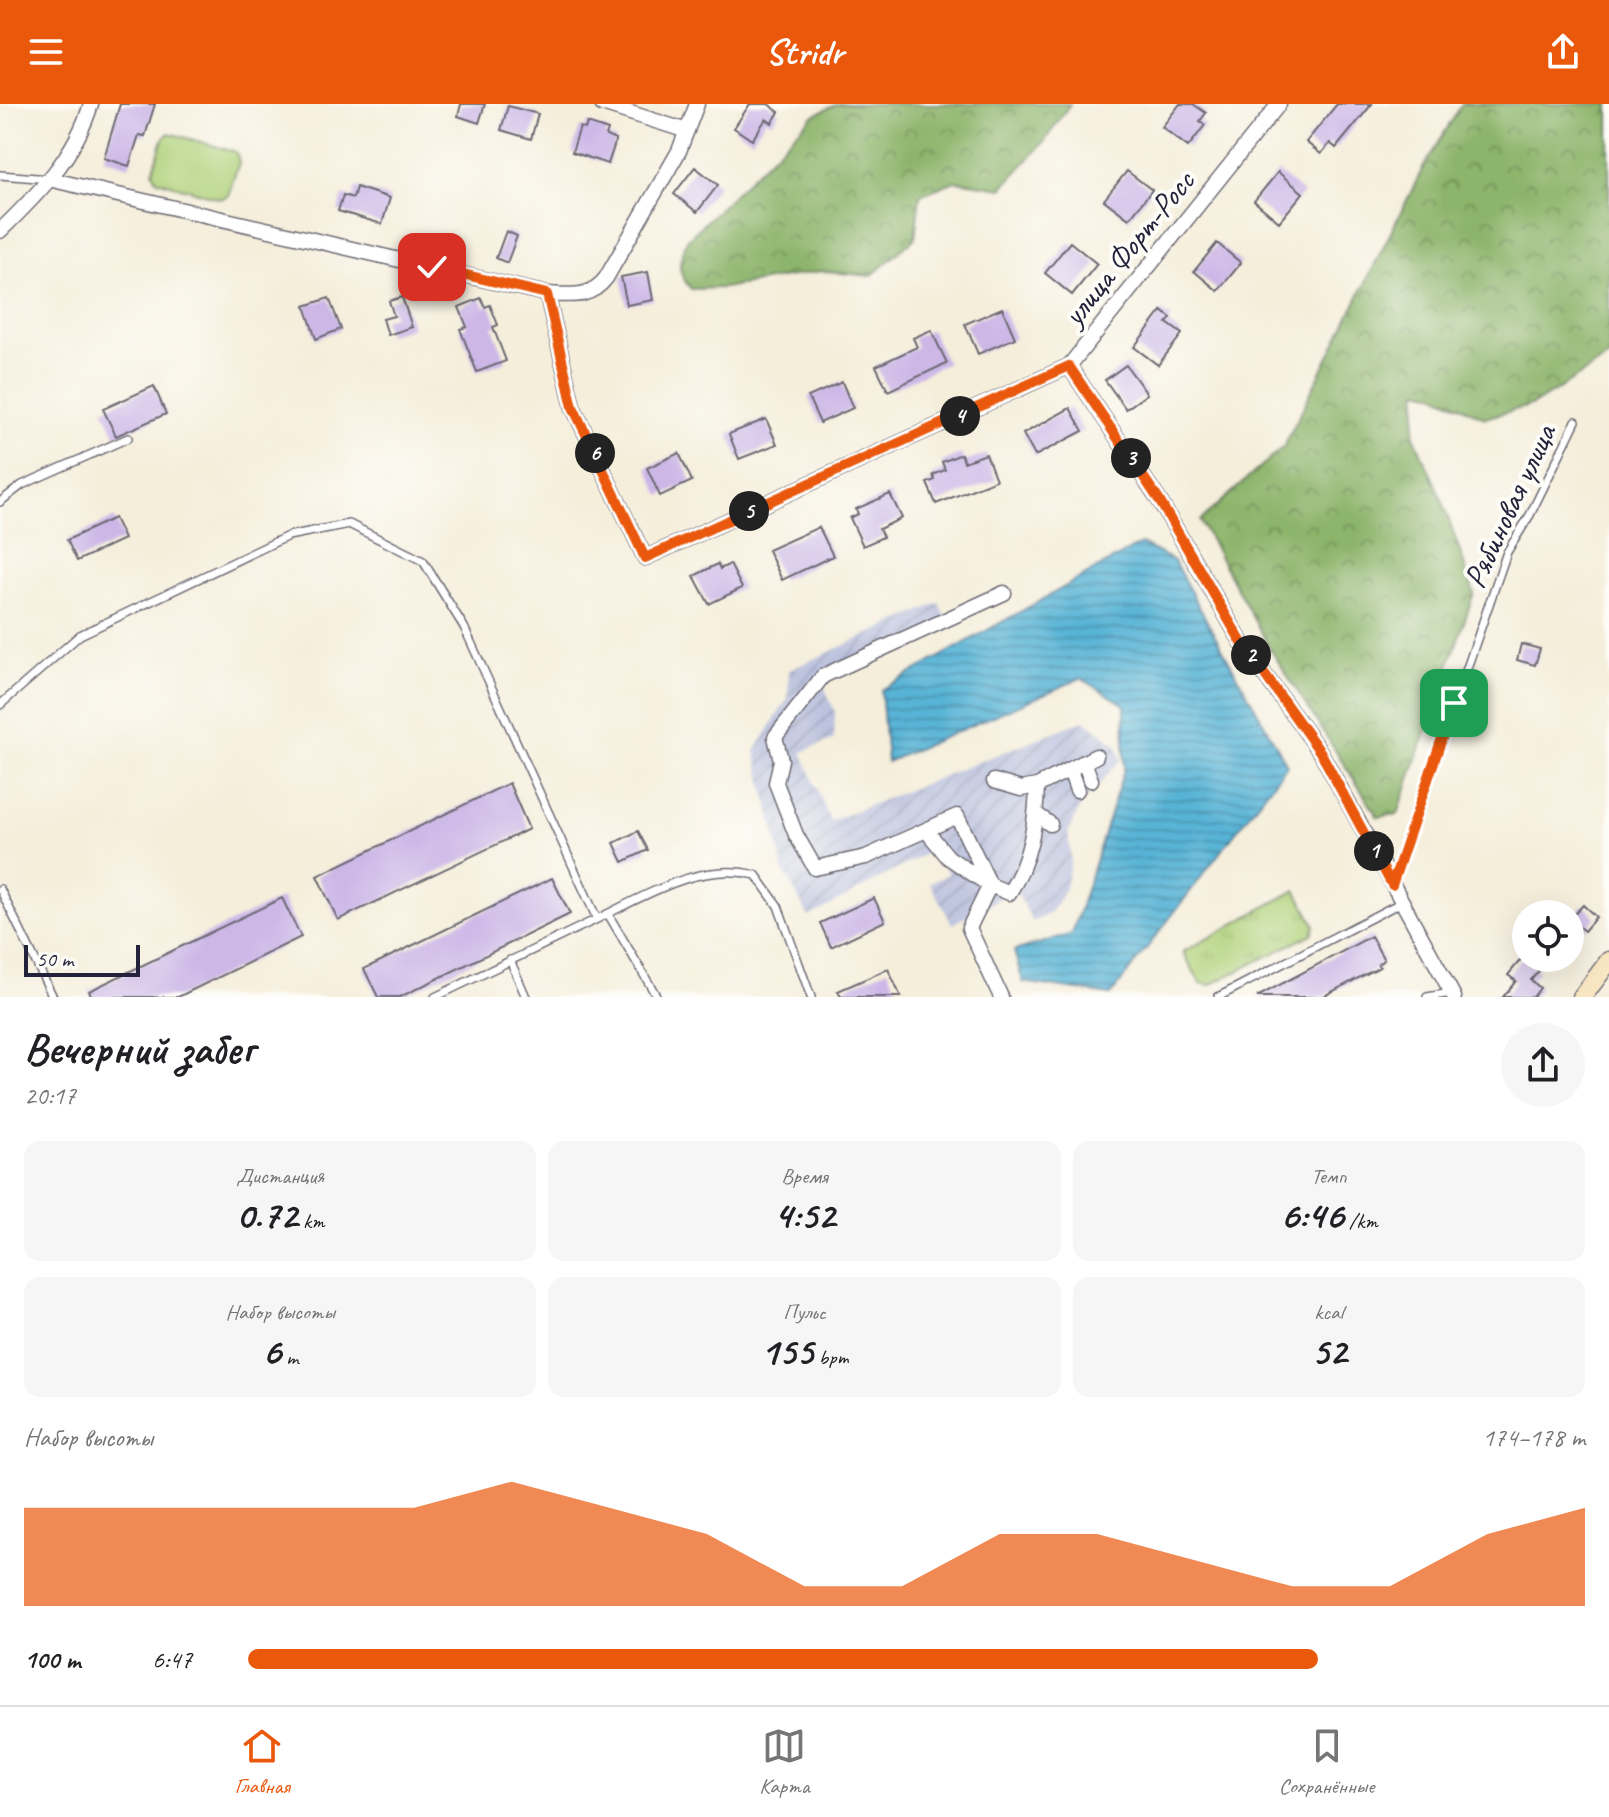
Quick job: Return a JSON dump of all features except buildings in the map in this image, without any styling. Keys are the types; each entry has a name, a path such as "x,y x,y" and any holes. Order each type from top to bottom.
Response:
{"main road":[{"path":"1591,994 1609,961"}],"street":[{"path":"0,231 53,180 85,122 91,104"},
{"path":"602,104 687,131"},
{"path":"53,180 547,294 580,296 600,287 687,131 697,104"},
{"name":"улица Форт-Росс","path":"547,294 573,407 645,558 1069,366 1279,104"},
{"path":"1069,366 1159,500 1242,643 1321,753 1452,995"},
{"path":"990,885 957,816 866,857 815,868 796,835 776,783 781,760 775,737 823,676 1004,593"},
{"path":"994,781 1021,789 1037,786 1090,759 1091,780"},
{"path":"1070,770 1077,790"},
{"path":"926,830 948,857 990,885 1009,893 1023,871 1036,814 1037,786"},
{"path":"1036,814 1050,824"},
{"path":"990,885 969,928 1001,997"}],"lane":[{"path":"0,175 53,180"},
{"name":"Рябиновая улица","path":"1392,885 1507,552 1530,515 1576,421"},
{"path":"0,502 22,485 128,438"},
{"path":"0,705 80,635 288,536 349,524 423,561 464,627 597,919"},
{"path":"435,997 680,881 732,869 756,875 778,906 811,997"},
{"path":"0,889 53,997"},
{"path":"1218,997 1402,902"},
{"path":"608,914 657,997"},
{"path":"510,960 526,997"},
{"path":"1427,997 1452,995"}],"shaded area":[{"path":"939,603 948,622 821,679 835,712 834,739 802,752 830,821 1084,720 1116,744 1121,760 1082,803 1068,832 1071,861 1064,891 1051,912 1033,922 1015,890 952,924 930,883 948,874 934,849 809,917 784,872 755,751 788,698 789,670"}],"green space":[{"path":"837,104 1070,104 1044,142 1002,188 955,181 920,195 915,238 871,276 821,271 723,288 691,289 682,277 680,266 687,240 814,115"},
{"path":"1462,104 1609,104 1609,357 1533,405 1485,418 1436,394 1418,390 1414,436 1443,502 1474,593 1398,814 1378,817 1269,647 1200,521 1284,446 1423,168"},
{"path":"169,133 236,152 239,162 228,196 221,199 157,180 153,172 163,139"},
{"path":"1296,890 1315,925 1312,934 1210,985 1200,983 1183,952"}],"water":[{"path":"1141,544 1173,560 1287,765 1111,995 1023,982 1014,951 1072,934 1124,770 1125,705 1081,678 887,762 881,690"}],"route":[{"path":"432,267 547,294 573,407 645,558 1069,366 1159,500 1242,643 1321,753 1392,885 1454,703"}]}
